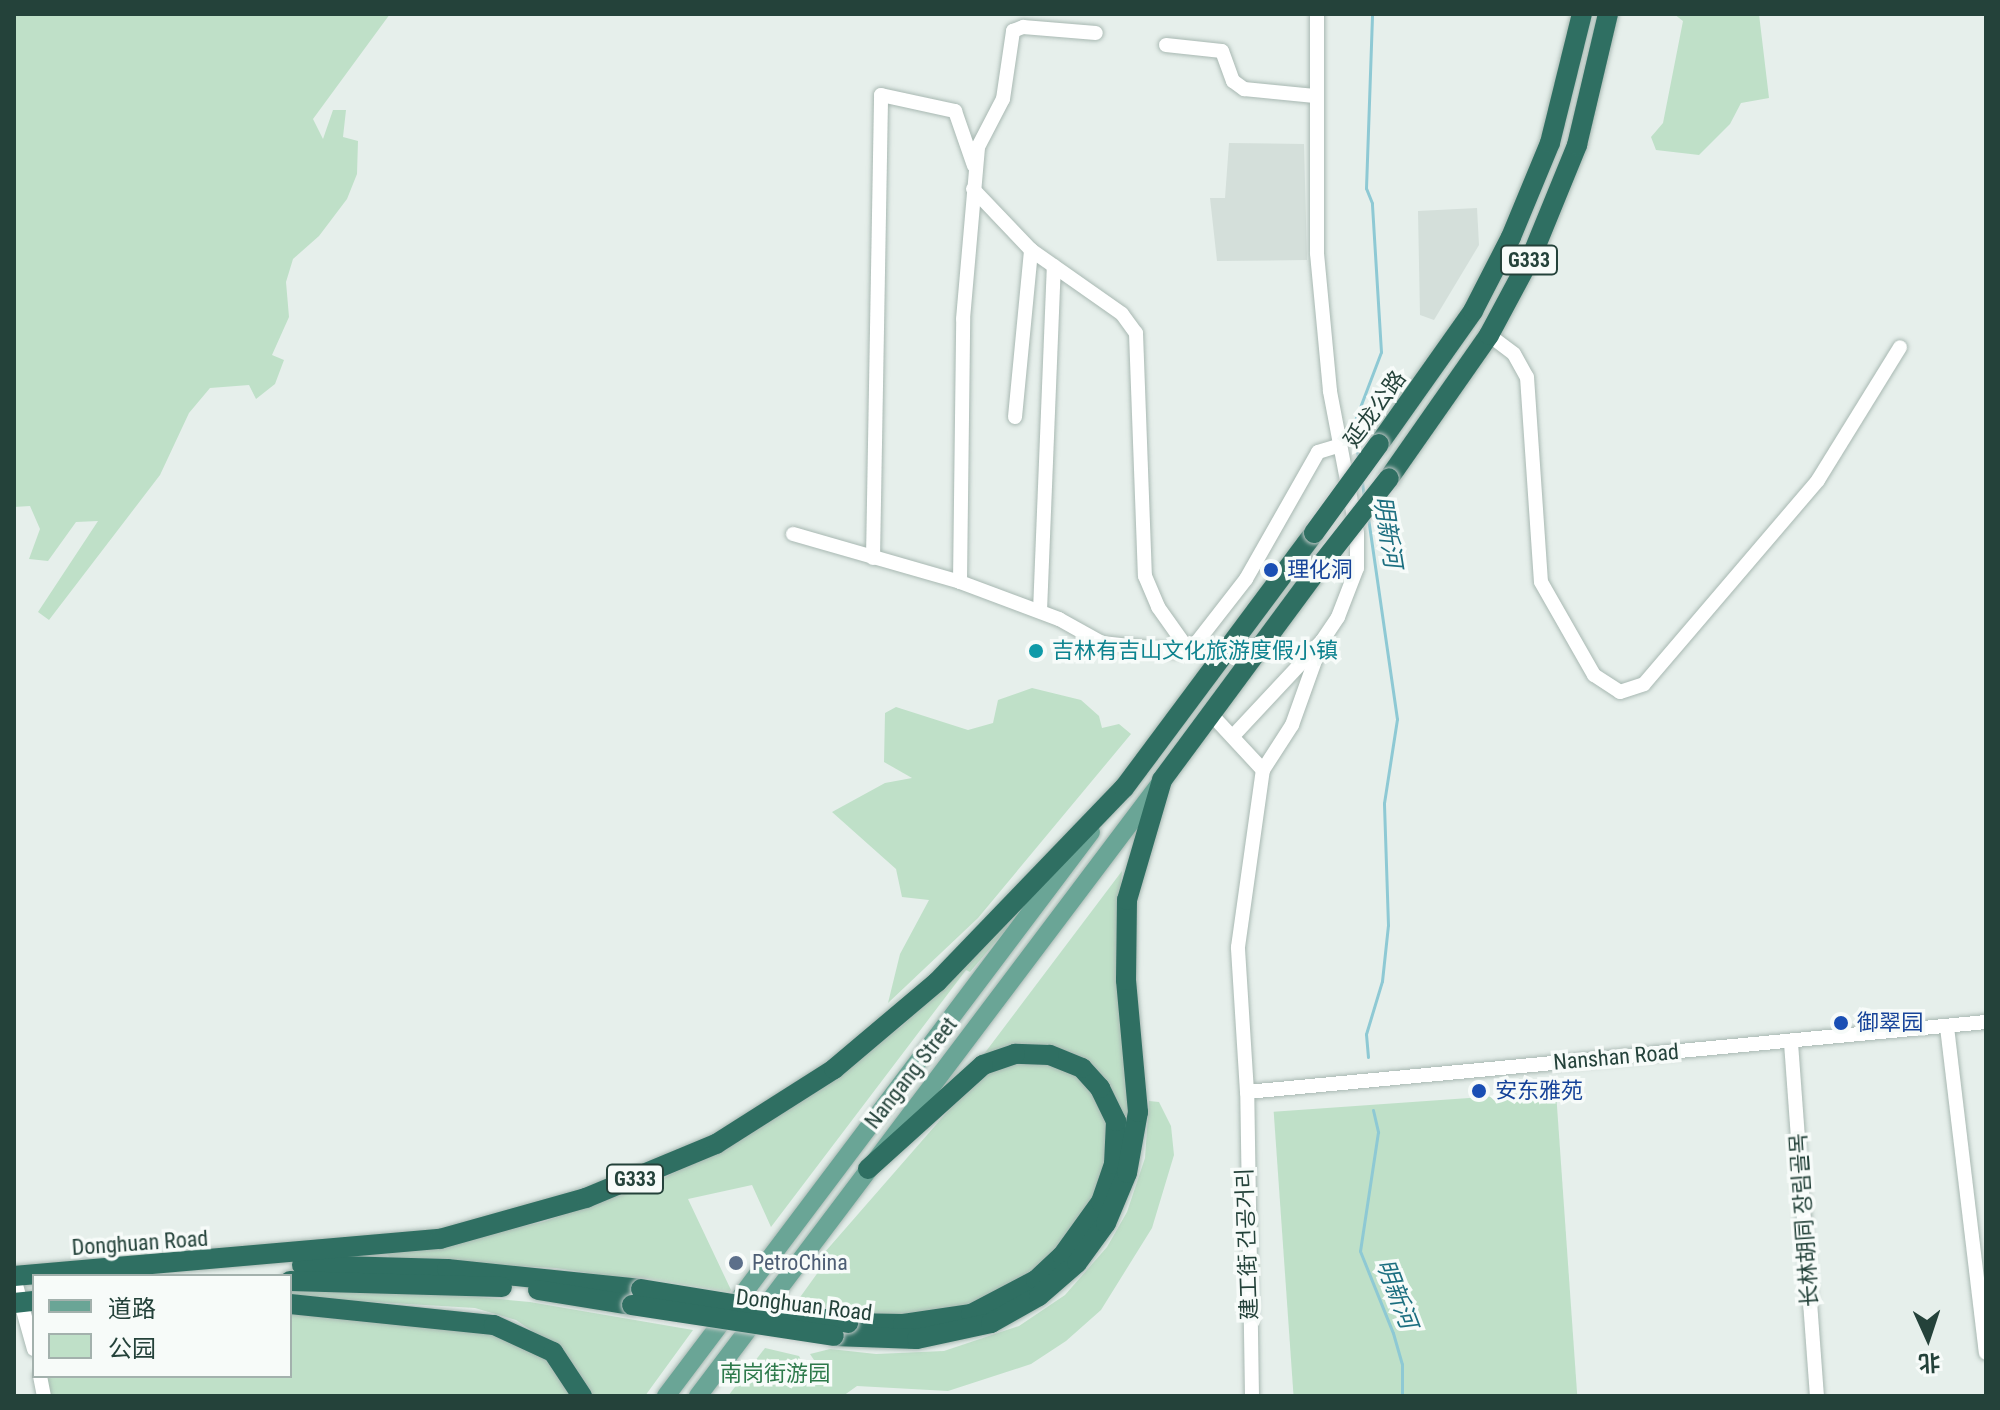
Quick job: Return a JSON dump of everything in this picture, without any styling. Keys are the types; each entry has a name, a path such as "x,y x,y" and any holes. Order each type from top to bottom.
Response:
{"highway":[{"name":"延龙公路","path":"1124,788 1314,533 1473,311 1511,237 1550,143 1582,14"},
{"name":"G333","path":"1162,780 1389,478 1489,335 1566,175 1608,14"},
{"name":"Donghuan Road","path":"841,1329 917,1339 991,1323 1039,1296 1077,1263 1106,1223 1127,1173 1138,1112 1126,980 1127,900 1162,780"},
{"name":"Donghuan Road","path":"55,1274 259,1259 440,1239 586,1198 716,1144 882,1032 937,982 1124,788"},
{"path":"259,1259 304,1265 447,1269 841,1329 971,1314 1036,1280 1062,1256 1101,1202 1114,1164 1116,1121 1100,1088 1082,1068 1049,1055 1015,1054 983,1065 868,1169"},
{"path":"292,1281 536,1289 637,1297"},
{"path":"292,1304 494,1325 553,1352 582,1396"}],"main road":[{"name":"Nangang Street","path":"698,1396 1162,780"},
{"name":"Nangang Street","path":"666,1396 1124,788"}],"street":[{"path":"1210,713 1263,770 1292,725 1322,641 1348,593 1359,550 1338,446 1317,253 1317,14"},
{"path":"960,582 963,319 978,147 1003,99 1013,31 1023,27 1096,33"},
{"path":"1166,45 1222,51 1233,81 1244,89 1315,96"},
{"path":"873,558 881,95 955,111 974,166"},
{"path":"973,189 1031,250 1122,314 1136,333 1145,576 1158,607 1187,648"},
{"path":"1015,417 1031,250"},
{"path":"1040,611 1054,266"},
{"path":"1489,335 1514,354 1527,377 1541,582 1594,675 1620,692 1644,684 1818,480 1900,347"},
{"path":"793,534 960,582 1040,611 1102,643 1176,651 1187,648 1208,630 1246,579 1306,467 1325,447 1338,446"},
{"path":"1246,579 1267,596"},
{"path":"1233,736 1322,641"},
{"name":"建工街 건공거리","path":"1252,1396 1247,1092 1238,947 1263,770"},
{"name":"Nanshan Road","path":"1247,1092 1791,1043 1986,1022"},
{"path":"1947,1027 1986,1353"},
{"name":"长林胡同 장림골목","path":"1791,1043 1817,1396"},
{"path":"14,1277 26,1302 32,1337"}],"shaded area":[{"path":"1229,143 1304,144 1307,260 1217,261 1210,198 1225,198"},
{"path":"1477,208 1479,245 1434,320 1420,315 1418,211"}],"green space":[{"path":"14,14 390,14 313,119 323,139 333,110 346,110 343,137 358,141 357,174 347,199 319,236 293,259 286,282 289,317 272,355 284,360 275,384 256,399 249,385 210,388 189,413 160,475 49,620 38,612 98,521 76,522 48,561 29,559 40,529 30,506 14,507"},
{"path":"1674,14 1759,14 1769,98 1741,103 1730,124 1699,155 1656,150 1651,137 1663,123 1683,21"},
{"path":"1032,688 1081,700 1099,716 1102,728 1119,724 1131,734 978,918 888,1003 900,954 929,900 902,897 896,869 832,812 885,783 912,778 884,762 885,713 896,707 968,730 993,723 998,700"},
{"path":"1122,871 1116,947 1132,1114 1124,1116 1091,1068 984,1054"},
{"path":"1008,918 1007,928 970,972 966,970 771,1227 752,1185 688,1199 731,1290 728,1295 556,1268 392,1260 387,1254 543,1222 660,1180 754,1132 902,1026"},
{"path":"1049,1061 1084,1079 1108,1126 1109,1143 1098,1189 1083,1216 1042,1265 983,1301 951,1311 892,1319 793,1307 824,1264 818,1260 975,1080 1009,1063"},
{"path":"1556,1092 1577,1396 1294,1396 1274,1112"},
{"name":"南岗街游园","path":"1149,1101 1159,1102 1171,1126 1174,1155 1152,1228 1101,1310 1066,1341 1031,1364 948,1391 857,1386 843,1396 728,1396 765,1348 799,1356 809,1375 828,1381 810,1354 830,1349 876,1354 944,1351 1019,1326 1065,1295 1107,1247 1127,1212 1145,1158"},
{"path":"292,1291 447,1294 530,1302 693,1330 645,1396 590,1396 566,1354 516,1320 475,1308 292,1297"},
{"path":"292,1309 455,1322 540,1350 571,1396 50,1396 46,1378 292,1378"}],"waterway":[{"name":"明新河","path":"1358,458 1354,423 1381,352 1372,203 1366,188 1372,14"},
{"name":"明新河","path":"1362,482 1364,498"},
{"name":"明新河","path":"1368,517 1397,719 1384,803 1388,925 1382,981 1366,1034 1368,1057"},
{"name":"明新河","path":"1373,1110 1378,1132 1360,1251 1402,1364 1402,1396"}],"place":[{"name":"理化洞","path":"1271,570"},
{"name":"吉林有吉山文化旅游度假小镇","path":"1036,651"},
{"name":"御翠园","path":"1841,1023"},
{"name":"安东雅苑","path":"1479,1091"},
{"name":"PetroChina","path":"736,1263"}]}
